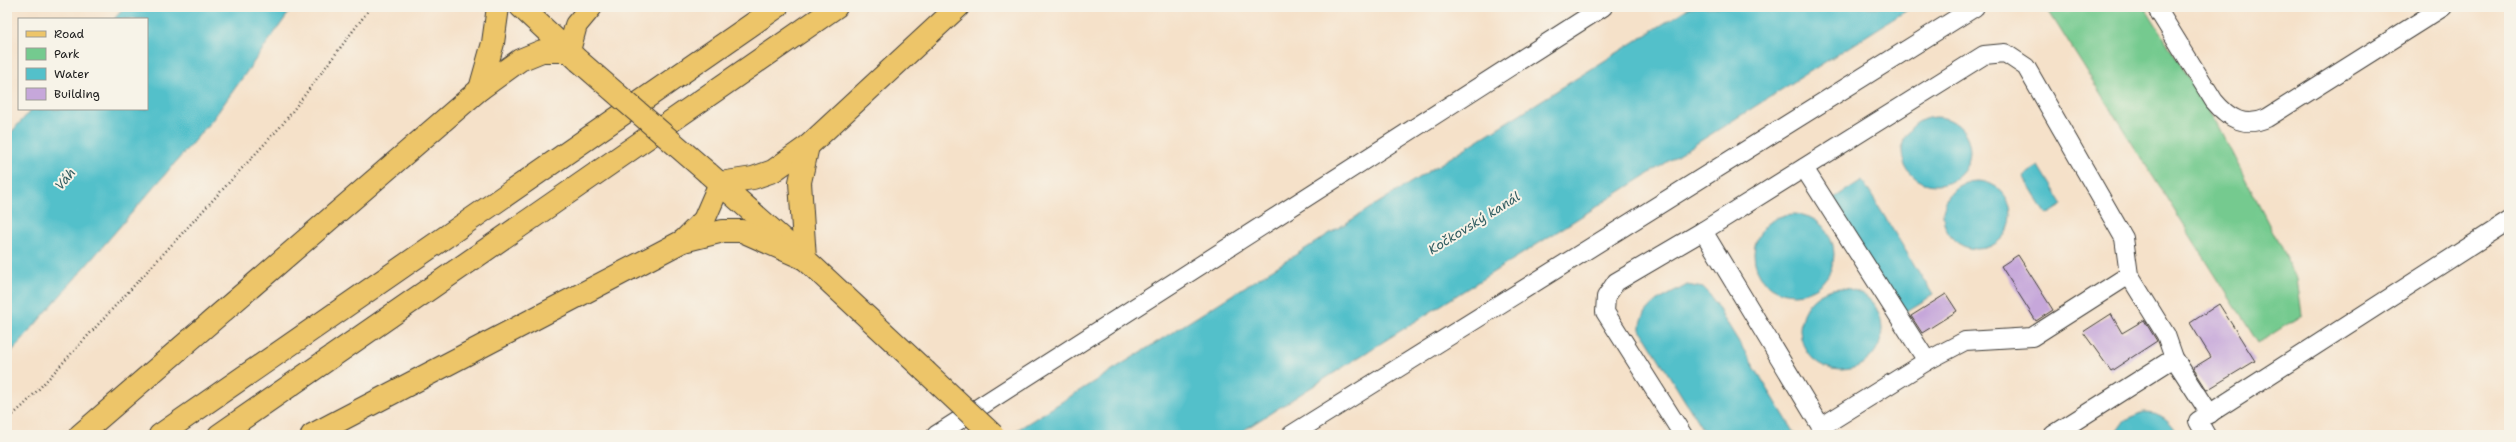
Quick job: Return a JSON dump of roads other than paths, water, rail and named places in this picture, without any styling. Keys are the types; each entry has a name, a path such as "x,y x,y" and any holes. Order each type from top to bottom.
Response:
{"main road":[{"path":"480,89 493,43 498,7"},
{"path":"521,7 574,56 805,259 993,435"},
{"path":"574,56 576,25 591,7"},
{"path":"160,435 777,7"},
{"path":"219,435 836,7"},
{"path":"714,178 753,178 773,171 808,146 958,7"},
{"path":"80,435 480,89 528,57 542,51 574,56"},
{"path":"805,259 800,182 808,146"},
{"path":"683,241 704,220 714,178"},
{"path":"312,435 683,241 723,231 742,231 805,259"}],"street":[{"path":"936,435 1602,7"},
{"path":"1291,435 1975,7"},
{"path":"2156,7 2214,101 2232,118 2239,121 2252,123 2267,118 2443,7"},
{"path":"1683,435 1605,312 1606,297 1616,282 1703,231 1984,55 2005,53 2026,67 2124,238 2129,275 2166,335 2174,358 2210,414"},
{"path":"1804,168 1927,361"},
{"path":"2206,435 2198,421 2509,221"},
{"path":"1703,231 1824,431 1927,361 1965,341 2032,337 2129,275"},
{"path":"2053,435 2174,358"}],"water":[{"name":"Váh","path":"125,7 293,7 213,119 7,357 7,137 31,110 148,110 148,18 115,18"},
{"name":"Kočkovský kanál","path":"1690,7 1912,7 1236,435 1009,435"},
{"path":"1936,117 1949,120 1960,127 1967,138 1970,151 1967,164 1960,175 1949,182 1936,185 1923,182 1912,175 1905,164 1902,151 1905,138 1912,127 1923,120"},
{"path":"2039,166 2063,205 2047,215 2023,176"},
{"path":"1862,180 1933,295 1902,314 1831,200"},
{"path":"1977,181 1990,184 2001,191 2008,202 2011,215 2008,228 2001,239 1990,246 1977,249 1964,246 1953,239 1946,228 1943,215 1946,202 1953,191 1964,184"},
{"path":"1794,214 1809,217 1822,226 1831,239 1834,254 1831,269 1822,282 1809,291 1794,294 1779,291 1766,282 1757,269 1754,254 1757,239 1766,226 1779,217"},
{"path":"1687,285 1703,288 1710,295 1796,435 1706,435 1641,330 1642,321 1645,314 1656,302"},
{"path":"1841,288 1857,291 1870,300 1879,313 1882,329 1879,345 1870,358 1857,367 1841,370 1825,367 1812,358 1803,345 1800,329 1803,313 1812,300 1825,291"},
{"path":"2144,412 2150,412 2165,418 2178,435 2114,435 2125,420"}]}
